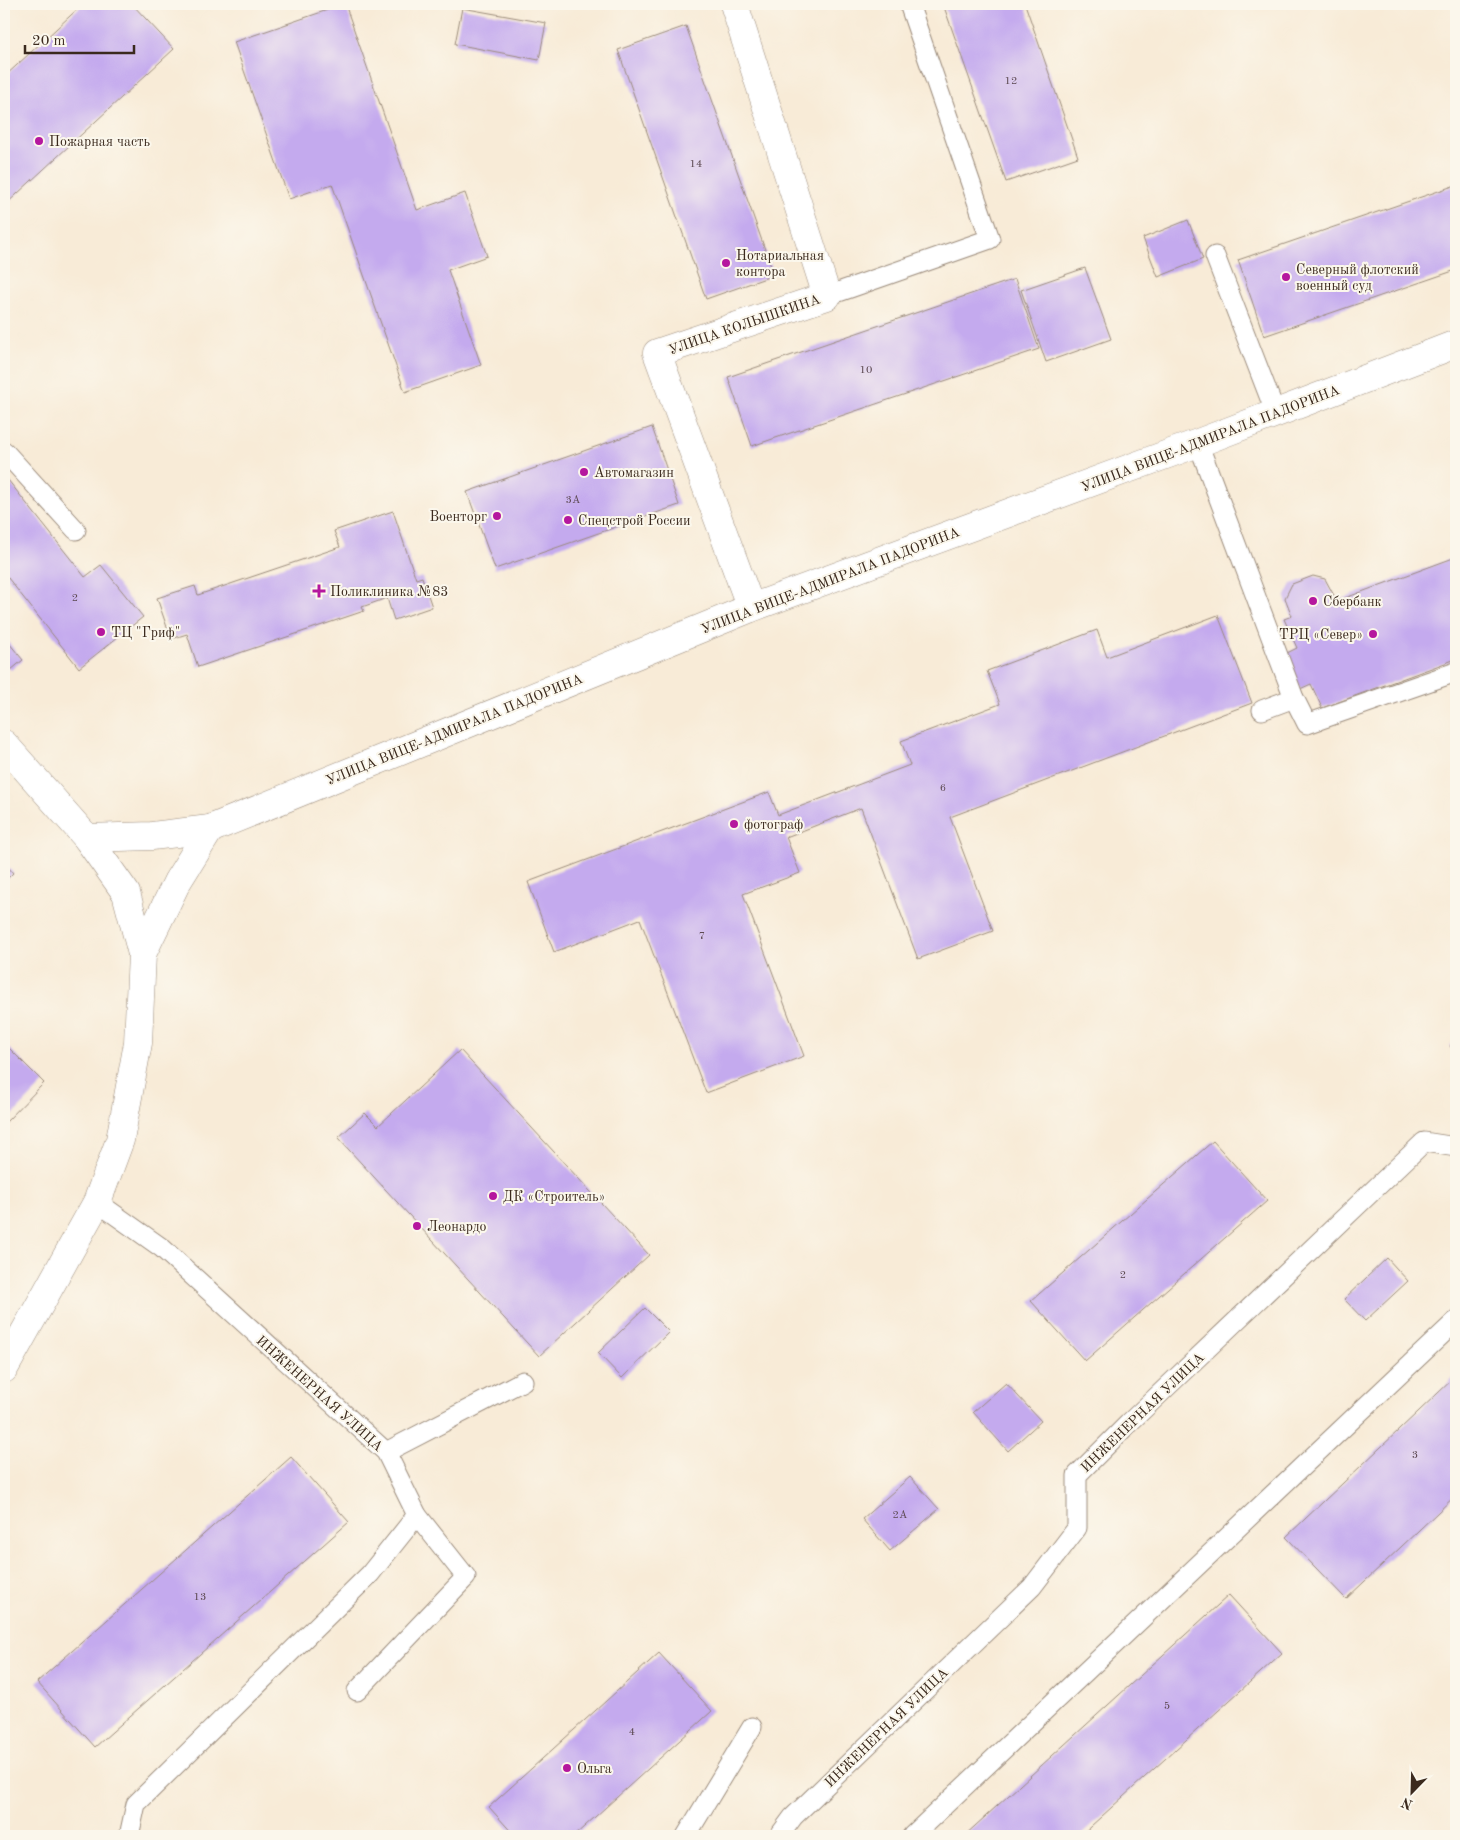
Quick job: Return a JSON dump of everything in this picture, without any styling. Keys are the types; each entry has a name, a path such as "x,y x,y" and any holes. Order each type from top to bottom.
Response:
{"street":[{"name":"УЛИЦА КОЛЫШКИНА","path":"734,4 827,296 657,353 751,608"},
{"name":"УЛИЦА ВИЦЕ-АДМИРАЛА ПАДОРИНА","path":"87,838 152,836 210,829 751,608 1276,414 1456,344"},
{"path":"4,744 87,838 126,893 142,954 138,1043 120,1140 97,1202 4,1369"},
{"path":"142,954 177,882 210,829"}],"lane":[{"path":"827,296 990,239 909,4"},
{"path":"1215,256 1276,414"},
{"path":"1198,443 1294,698 1307,724 1456,672"},
{"path":"4,451 76,530"},
{"path":"1262,710 1294,698"},
{"name":"ИНЖЕНЕРНАЯ УЛИЦА","path":"779,1836 793,1817 1032,1587 1077,1528 1077,1475 1424,1142 1456,1147"},
{"name":"ИНЖЕНЕРНАЯ УЛИЦА","path":"97,1202 162,1248 386,1452 417,1515 466,1577 357,1691"},
{"path":"912,1836 1456,1322"},
{"path":"386,1452 523,1381"},
{"path":"129,1836 136,1804 370,1574 417,1515"},
{"path":"686,1836 752,1727"}],"building":[{"name":"Пожарная часть","path":"83,4 132,4 174,49 4,206 4,77"},
{"path":"345,4 417,210 465,193 487,256 448,270 481,365 405,392 332,184 289,199 234,42"},
{"path":"943,4 1025,4 1078,157 1006,182"},
{"path":"462,8 546,23 539,60 455,44"},
{"path":"686,26 774,275 706,299 618,50"},
{"path":"1456,185 1456,270 1264,336 1238,260"},
{"path":"1188,220 1203,259 1158,277 1143,238"},
{"path":"1085,268 1111,339 1046,362 1021,290"},
{"path":"1015,279 1039,349 752,446 728,377"},
{"path":"652,427 679,505 495,569 467,492"},
{"path":"4,475 85,577 101,565 143,617 79,668 4,573"},
{"name":"Поликлиника №83","path":"393,511 416,579 422,577 432,607 394,620 387,598 362,607 364,611 198,667 187,634 171,639 157,598 195,586 198,595 340,547 334,531"},
{"name":"ТРЦ «Север»","path":"1456,557 1456,659 1322,708 1311,684 1300,689 1285,654 1297,648 1284,619 1292,616 1285,598 1292,584 1313,576 1325,579 1337,601"},
{"path":"1218,615 1252,703 950,817 993,931 918,959 861,808 786,837 800,873 743,894 804,1056 706,1093 640,919 554,952 528,882 769,792 778,815 910,765 901,741 1000,704 987,671 1097,630 1107,657"},
{"path":"4,637 23,660 11,670 4,663"},
{"path":"4,862 13,873 4,882"},
{"path":"1456,1040 1456,1053 1450,1046"},
{"path":"4,1043 44,1083 4,1124"},
{"name":"ДК «Строитель»","path":"460,1050 649,1255 539,1356 338,1138 365,1113 378,1126"},
{"path":"1213,1141 1267,1201 1085,1361 1031,1301"},
{"path":"1387,1258 1408,1281 1365,1321 1344,1299"},
{"path":"645,1308 669,1332 622,1378 598,1353"},
{"path":"1456,1376 1456,1495 1346,1599 1286,1537"},
{"path":"1006,1383 1041,1421 1008,1451 973,1412"},
{"path":"291,1457 349,1522 95,1747 37,1682"},
{"path":"910,1477 939,1509 890,1551 862,1519"},
{"path":"1229,1595 1282,1653 1080,1836 964,1836"},
{"path":"659,1653 712,1711 574,1836 515,1836 489,1807"}],"place":[{"name":"Пожарная часть","path":"39,141"},
{"name":"Нотариальная контора","path":"726,263"},
{"name":"Северный флотский военный суд","path":"1286,277"},
{"name":"Автомагазин","path":"584,472"},
{"name":"Военторг","path":"497,516"},
{"name":"Спецстрой России","path":"568,520"},
{"name":"Поликлиника №83","path":"319,591"},
{"name":"Сбербанк","path":"1313,601"},
{"name":"ТЦ \"Гриф\"","path":"101,632"},
{"name":"ТРЦ «Север»","path":"1373,634"},
{"name":"фотограф","path":"734,824"},
{"name":"ДК «Строитель»","path":"493,1196"},
{"name":"Леонардо","path":"417,1226"},
{"name":"Ольга","path":"567,1768"}]}
